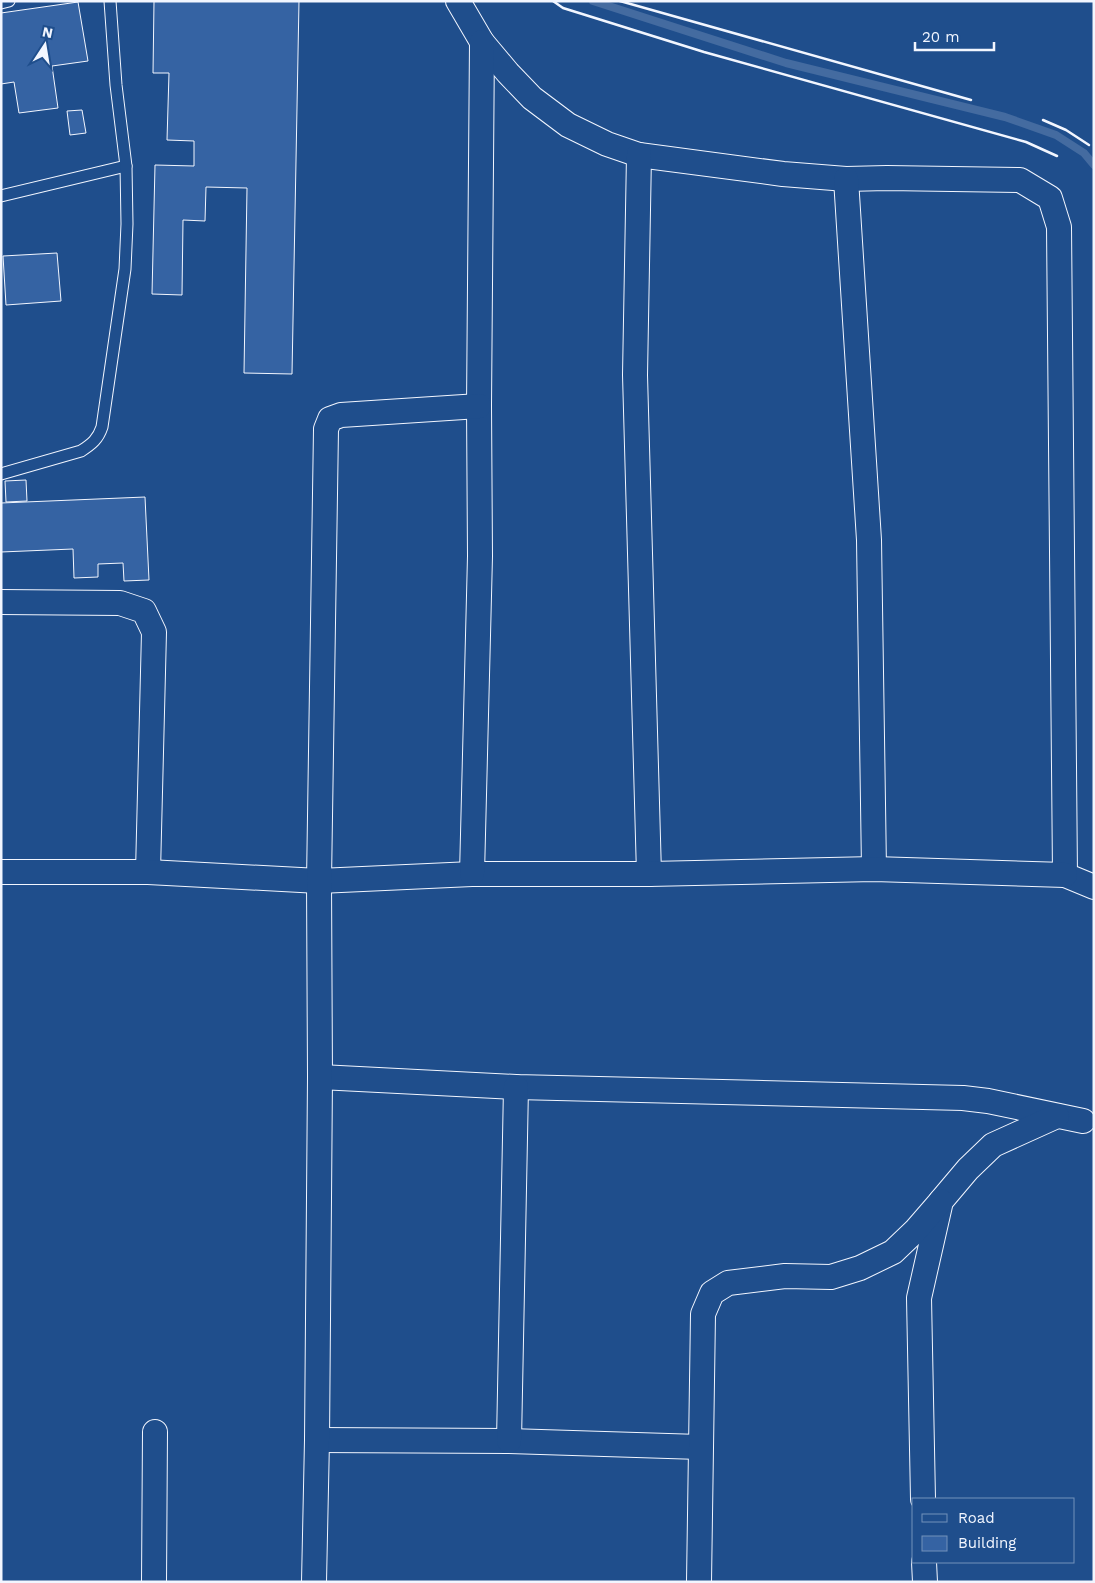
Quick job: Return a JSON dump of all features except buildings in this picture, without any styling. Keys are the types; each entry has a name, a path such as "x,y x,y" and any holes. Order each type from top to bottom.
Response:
{"street":[{"path":"458,1 482,42 532,98 568,124 607,144 638,155 783,174 846,179 1020,180 1050,198 1059,227 1065,875"},
{"path":"472,874 480,556 479,406 482,42"},
{"path":"638,155 634,375 649,874"},
{"path":"846,179 869,540 874,869"},
{"path":"314,1582 317,1440 320,881 326,429 330,419 341,415 479,406"},
{"path":"1,602 120,603 144,611 154,632 148,872"},
{"path":"1,872 148,872 320,881 472,874 649,874 874,869 1065,875 1094,887"},
{"path":"320,1077 516,1087 963,1098 988,1101 1089,1124"},
{"path":"509,1441 516,1087"},
{"path":"699,1582 703,1314 712,1293 728,1283 785,1276 831,1277 860,1268 893,1252 915,1232 968,1168 993,1146 1057,1116"},
{"path":"923,1498 919,1298 942,1201"},
{"path":"154,1582 155,1432"},
{"path":"317,1440 509,1441 700,1447"},
{"path":"924,1563 924,1582"}],"lane":[{"path":"1,2 9,1"},
{"path":"1,474 80,451 92,444 99,436 102,427 125,269 127,224 126,166 116,85 110,1"},
{"path":"1,196 126,166"}],"waterway":[{"path":"593,1 786,63 1005,117 1056,135 1084,153 1094,165"}],"wall":[{"path":"553,1 563,8 704,52 1026,142 1057,156"},
{"path":"620,1 971,100"},
{"path":"1043,120 1066,130 1089,145"}]}
